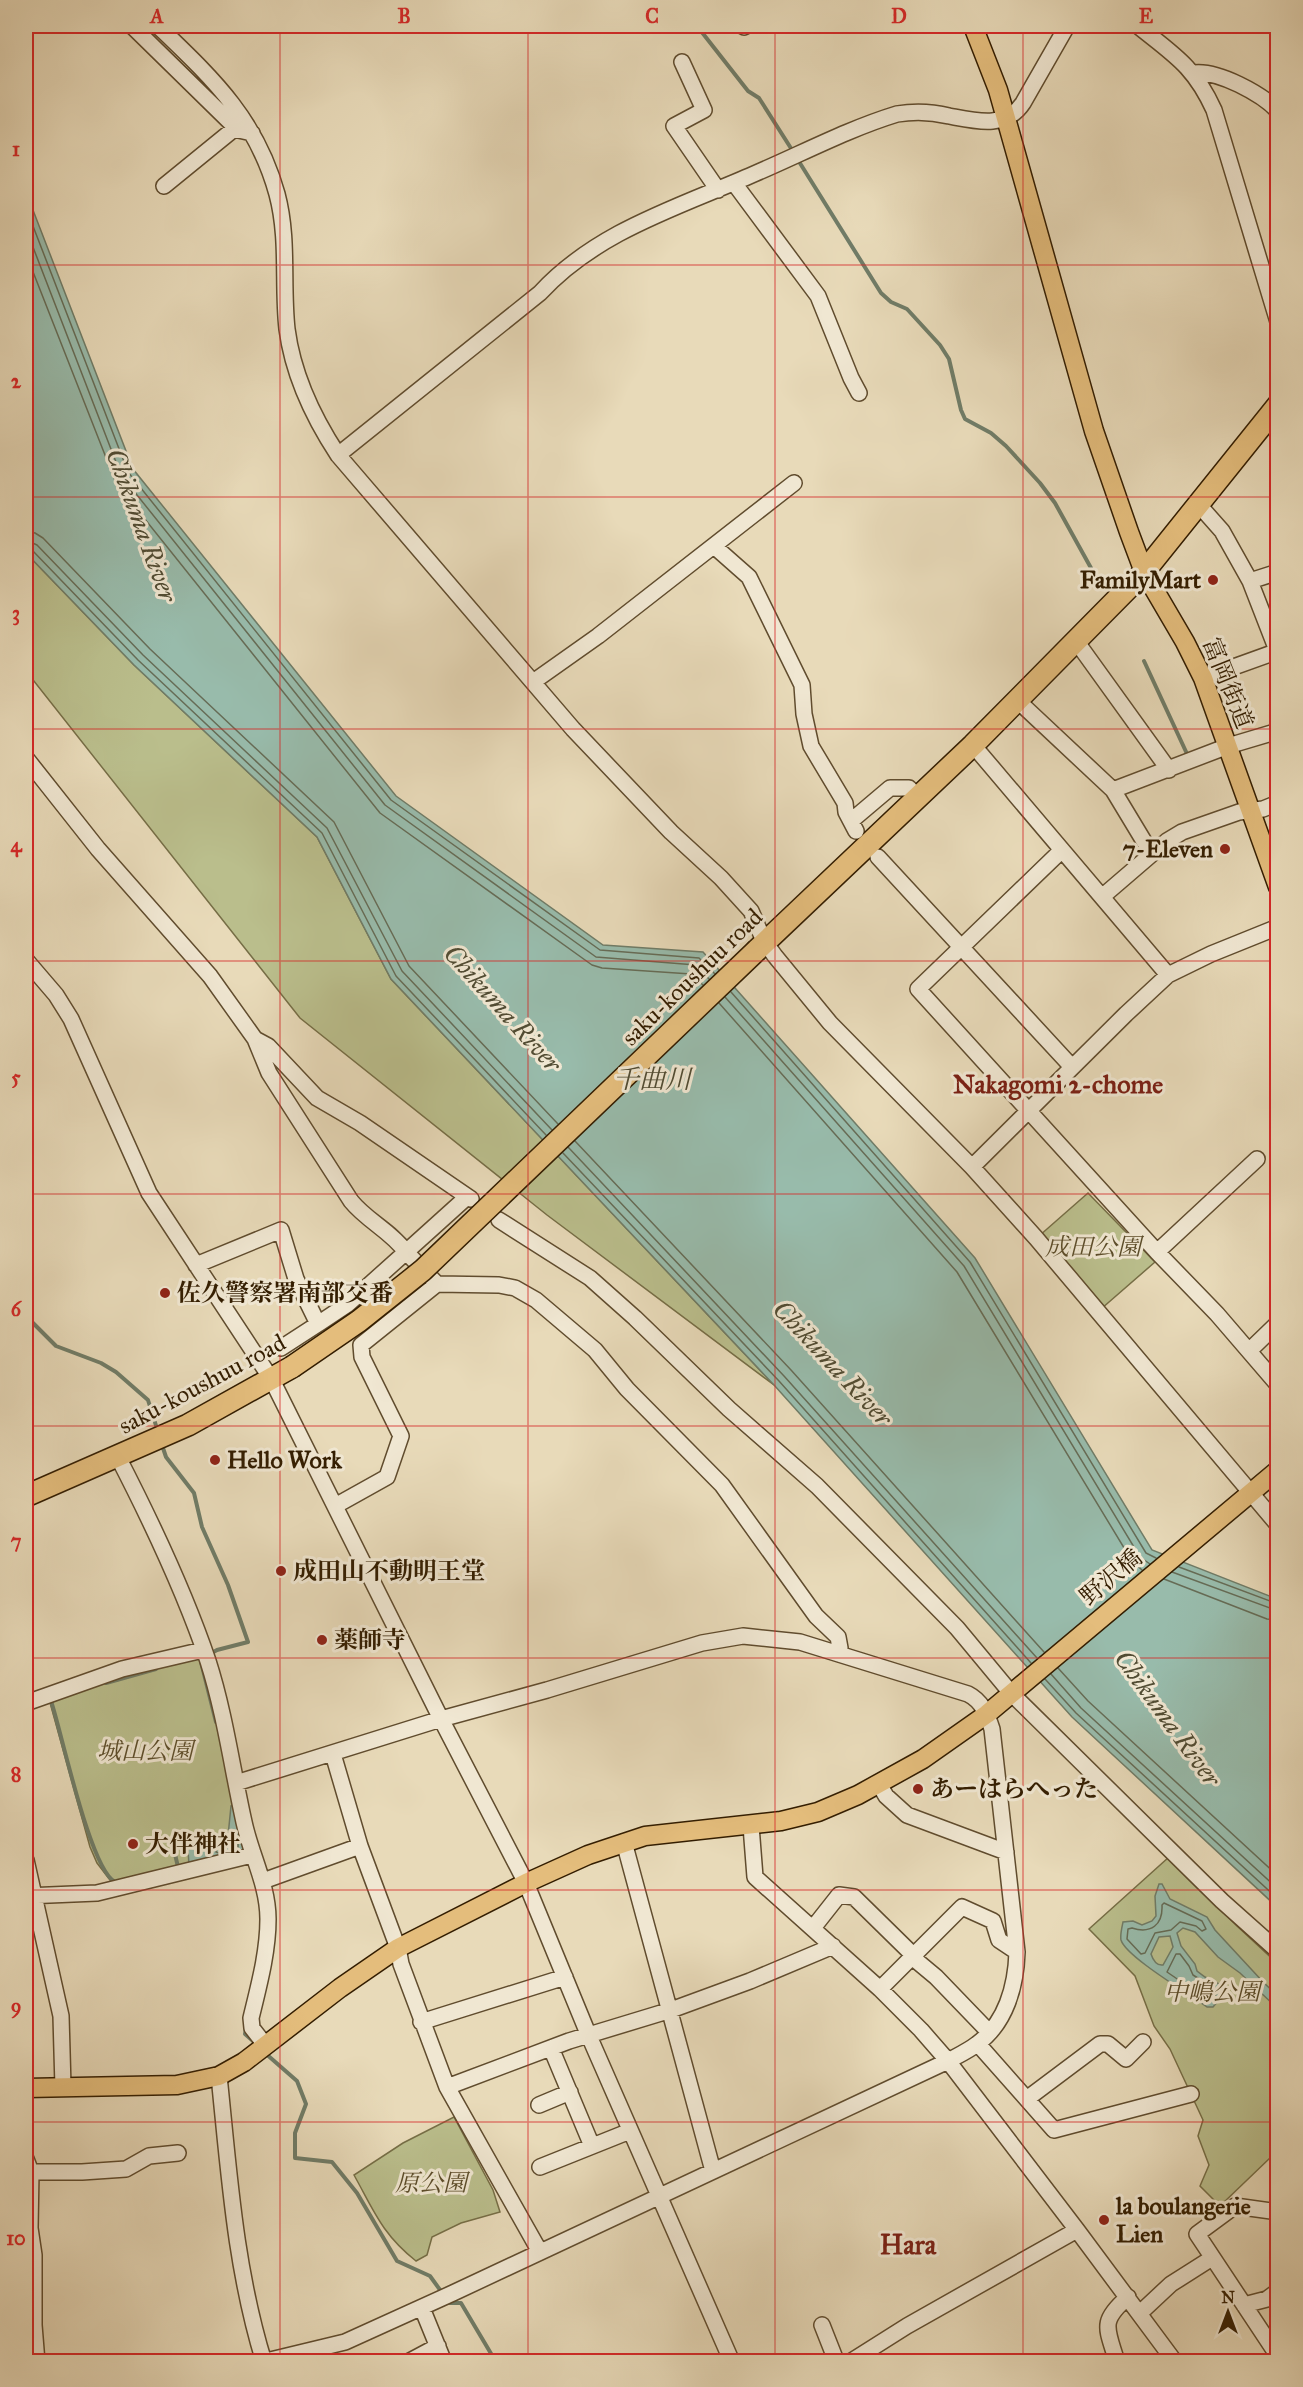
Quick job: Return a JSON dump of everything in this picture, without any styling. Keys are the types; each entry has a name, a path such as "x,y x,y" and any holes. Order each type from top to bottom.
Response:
{"highway":[{"name":"saku-koushuu road","path":"26,1496 188,1425 272,1380 359,1321 423,1270 973,745 1076,641 1144,572 1278,405"}],"main road":[{"name":"富岡街道","path":"973,26 1006,118 1094,431 1144,572 1203,678 1278,887"},
{"name":"野沢橋","path":"26,2088 177,2085 219,2076 244,2062 340,1988 398,1948 526,1883 588,1855 624,1842 668,1832 751,1826 818,1812 839,1804 923,1759 987,1714 1278,1470"}],"street":[{"path":"132,26 187,78 231,123 234,129 252,134"},
{"path":"158,26 216,82 236,107 267,166 281,213 286,254 287,329 297,370 316,421 338,455 533,682 623,782 744,903 751,911 760,946 830,1023 972,1167 1036,1238 1246,1495 1278,1525"},
{"path":"338,455 598,244 674,208 884,118 906,112 935,113 994,122 1006,118 1018,111 1067,26"},
{"path":"1138,26 1194,73 1214,110 1278,321"},
{"path":"682,62 704,110 674,126 718,190"},
{"path":"1194,73 1214,74 1237,84 1256,94 1278,111"},
{"path":"164,186 234,129"},
{"path":"735,183 818,296 851,378 860,393"},
{"path":"533,682 715,547 794,483"},
{"path":"1199,505 1222,531 1250,581 1277,652 1203,678"},
{"path":"715,547 749,577 802,686 804,714 811,746 820,765 845,803 846,812 854,826 891,788 909,788 917,798"},
{"path":"1250,581 1278,572"},
{"path":"1076,641 1169,770"},
{"path":"1017,700 1113,790 1151,853"},
{"path":"1113,790 1227,746 1278,731"},
{"path":"973,745 1168,975"},
{"path":"26,758 98,849 210,976 255,1039 269,1073 351,1201 363,1214 397,1239 406,1252 437,1284"},
{"path":"1102,896 1151,853 1182,832 1278,803"},
{"path":"1062,850 918,989 1157,1252 1217,1314 1278,1385"},
{"path":"878,856 1072,1067"},
{"path":"972,1167 1028,1109 1168,975 1211,954 1278,927"},
{"path":"26,960 56,995 71,1019 149,1192 272,1380 441,1719 526,1883 589,2036 732,2361"},
{"path":"255,1039 268,1046 317,1098 360,1123 469,1198 348,1304 281,1348"},
{"path":"1157,1252 1257,1160"},
{"path":"499,1220 590,1278 729,1409 817,1486 957,1628 1011,1693 1214,1893 1278,1951"},
{"path":"196,1265 281,1230 296,1279 318,1324"},
{"path":"335,1506 387,1477 401,1436 362,1357 361,1345 437,1284 498,1285 515,1288 536,1300 586,1342 627,1389 722,1485 816,1616 838,1637 839,1654"},
{"path":"1249,1351 1278,1323"},
{"path":"118,1457 174,1572 203,1650 227,1736 252,1855 263,1881 267,1900 267,1938 251,2018 252,2028 266,2046"},
{"path":"219,2076 239,2263 263,2361 345,2342 948,2061 978,2044 989,2032 1003,2013 1017,1975 1017,1952 992,1729 987,1714 977,1699 968,1694 800,1642 743,1636 702,1644 441,1719 236,1783"},
{"path":"26,1703 122,1669 203,1650"},
{"path":"333,1754 360,1846 398,1948 401,1964 421,2022 447,2087 540,2252"},
{"path":"879,1784 886,1796 907,1815 1006,1852"},
{"path":"751,1826 755,1877 880,1989 948,2061 1175,2361"},
{"path":"624,1842 713,2171"},
{"path":"263,1881 360,1846"},
{"path":"29,1895 97,1893 252,1855"},
{"path":"26,1860 29,1895 61,2016 63,2087"},
{"path":"813,1928 839,1895 854,1897 989,2032"},
{"path":"880,1989 962,1907 993,1921 999,1940 1017,1952"},
{"path":"447,2087 551,2048 670,2010 750,1981 833,1946"},
{"path":"421,2022 565,1977"},
{"path":"1028,2098 1100,2044 1108,2044 1126,2059 1143,2042"},
{"path":"978,2044 1054,2130 1191,2094"},
{"path":"551,2048 592,2146"},
{"path":"539,2105 570,2092"},
{"path":"540,2167 630,2131"},
{"path":"38,2361 34,2325 34,2255 30,2228 28,2165 82,2172 126,2169 149,2156 178,2153"},
{"path":"1278,2212 1235,2206 1197,2234 1278,2356"},
{"path":"850,2361 1077,2229"},
{"path":"1140,2313 1172,2284 1212,2258"},
{"path":"1244,2305 1267,2299 1278,2291"},
{"path":"1117,2361 1107,2323 1114,2309 1128,2297"},
{"path":"423,2307 444,2361"},
{"path":"822,2325 835,2358 839,2361"},
{"path":"408,2361 438,2346"}],"green space":[{"path":"26,553 134,665 317,837 391,979 774,1385 547,1215 300,1018 26,671"},
{"name":"成田公園","path":"1088,1193 1155,1262 1101,1309 1039,1236"},
{"name":"城山公園","path":"194,1656 204,1661 246,1849 113,1884 97,1863 90,1847 49,1699 119,1676"},
{"name":"中嶋公園","path":"1169,1857 1277,1963 1277,2158 1271,2157 1220,2206 1200,2186 1209,2165 1198,2136 1203,2120 1170,2049 1154,2026 1135,1976 1089,1929"},
{"name":"原公園","path":"454,2117 493,2190 500,2212 461,2223 432,2237 427,2255 416,2261 387,2231 373,2211 354,2175 403,2143"}],"water":[{"name":"千曲川","path":"26,192 133,469 396,796 603,945 703,952 975,1258 1152,1550 1277,1599 1277,1907 1072,1717 774,1385 391,979 317,837 134,665 26,553"},
{"path":"236,1805 246,1849 189,1866 188,1849 228,1836 231,1806"},
{"path":"1159,1884 1162,1884 1170,1899 1207,1917 1215,1930 1277,1995 1277,2008 1240,1973 1218,1957 1195,1932 1183,1928 1177,1933 1181,1946 1195,1964 1197,1971 1225,1987 1224,1994 1213,2007 1207,2007 1134,1956 1121,1940 1123,1922 1133,1921 1142,1925 1152,1921 1156,1916 1155,1896","holes":["1170,1936 1173,1947 1163,1965 1158,1965 1151,1954 1159,1937"]}],"waterway":[{"path":"697,26 748,91 759,98 794,153"},
{"path":"798,160 881,293 891,302 907,309 940,345 949,359 965,419 991,433 1040,483 1055,503 1091,568"},
{"path":"1144,661 1188,756"},
{"path":"26,1316 56,1346 101,1363 116,1372 148,1400 158,1432"},
{"path":"162,1445 166,1457 194,1493 202,1527 228,1585 248,1642 210,1654"},
{"path":"201,1662 216,1722"},
{"path":"106,1683 156,1669"},
{"path":"53,1700 51,1701 87,1828 96,1853 106,1872 115,1882"},
{"path":"174,1850 178,1867 174,1868"},
{"path":"246,2028 245,2034 253,2041"},
{"path":"265,2053 297,2081 306,2104 295,2133 295,2158 332,2162 357,2193 397,2261 430,2276 443,2294"},
{"path":"448,2300 450,2303 461,2303 496,2362"}],"place":[{"name":"FamilyMart","path":"1213,580"},
{"name":"7-Eleven","path":"1225,849"},
{"name":"佐久警察署南部交番","path":"165,1293"},
{"name":"Hello Work","path":"215,1460"},
{"name":"成田山不動明王堂","path":"281,1571"},
{"name":"薬師寺","path":"322,1640"},
{"name":"あーはらへった","path":"918,1789"},
{"name":"大伴神社","path":"133,1844"},
{"name":"la boulangerie Lien","path":"1104,2220"}],"district":[{"name":"Nakagomi 2-chome","path":"1058,1084"},
{"name":"Hara","path":"908,2245"}],"water label":[{"name":"Chikuma River","path":"142,525"},
{"name":"Chikuma River","path":"503,1008"},
{"name":"Chikuma River","path":"833,1363"},
{"name":"Chikuma River","path":"1168,1718"}]}
